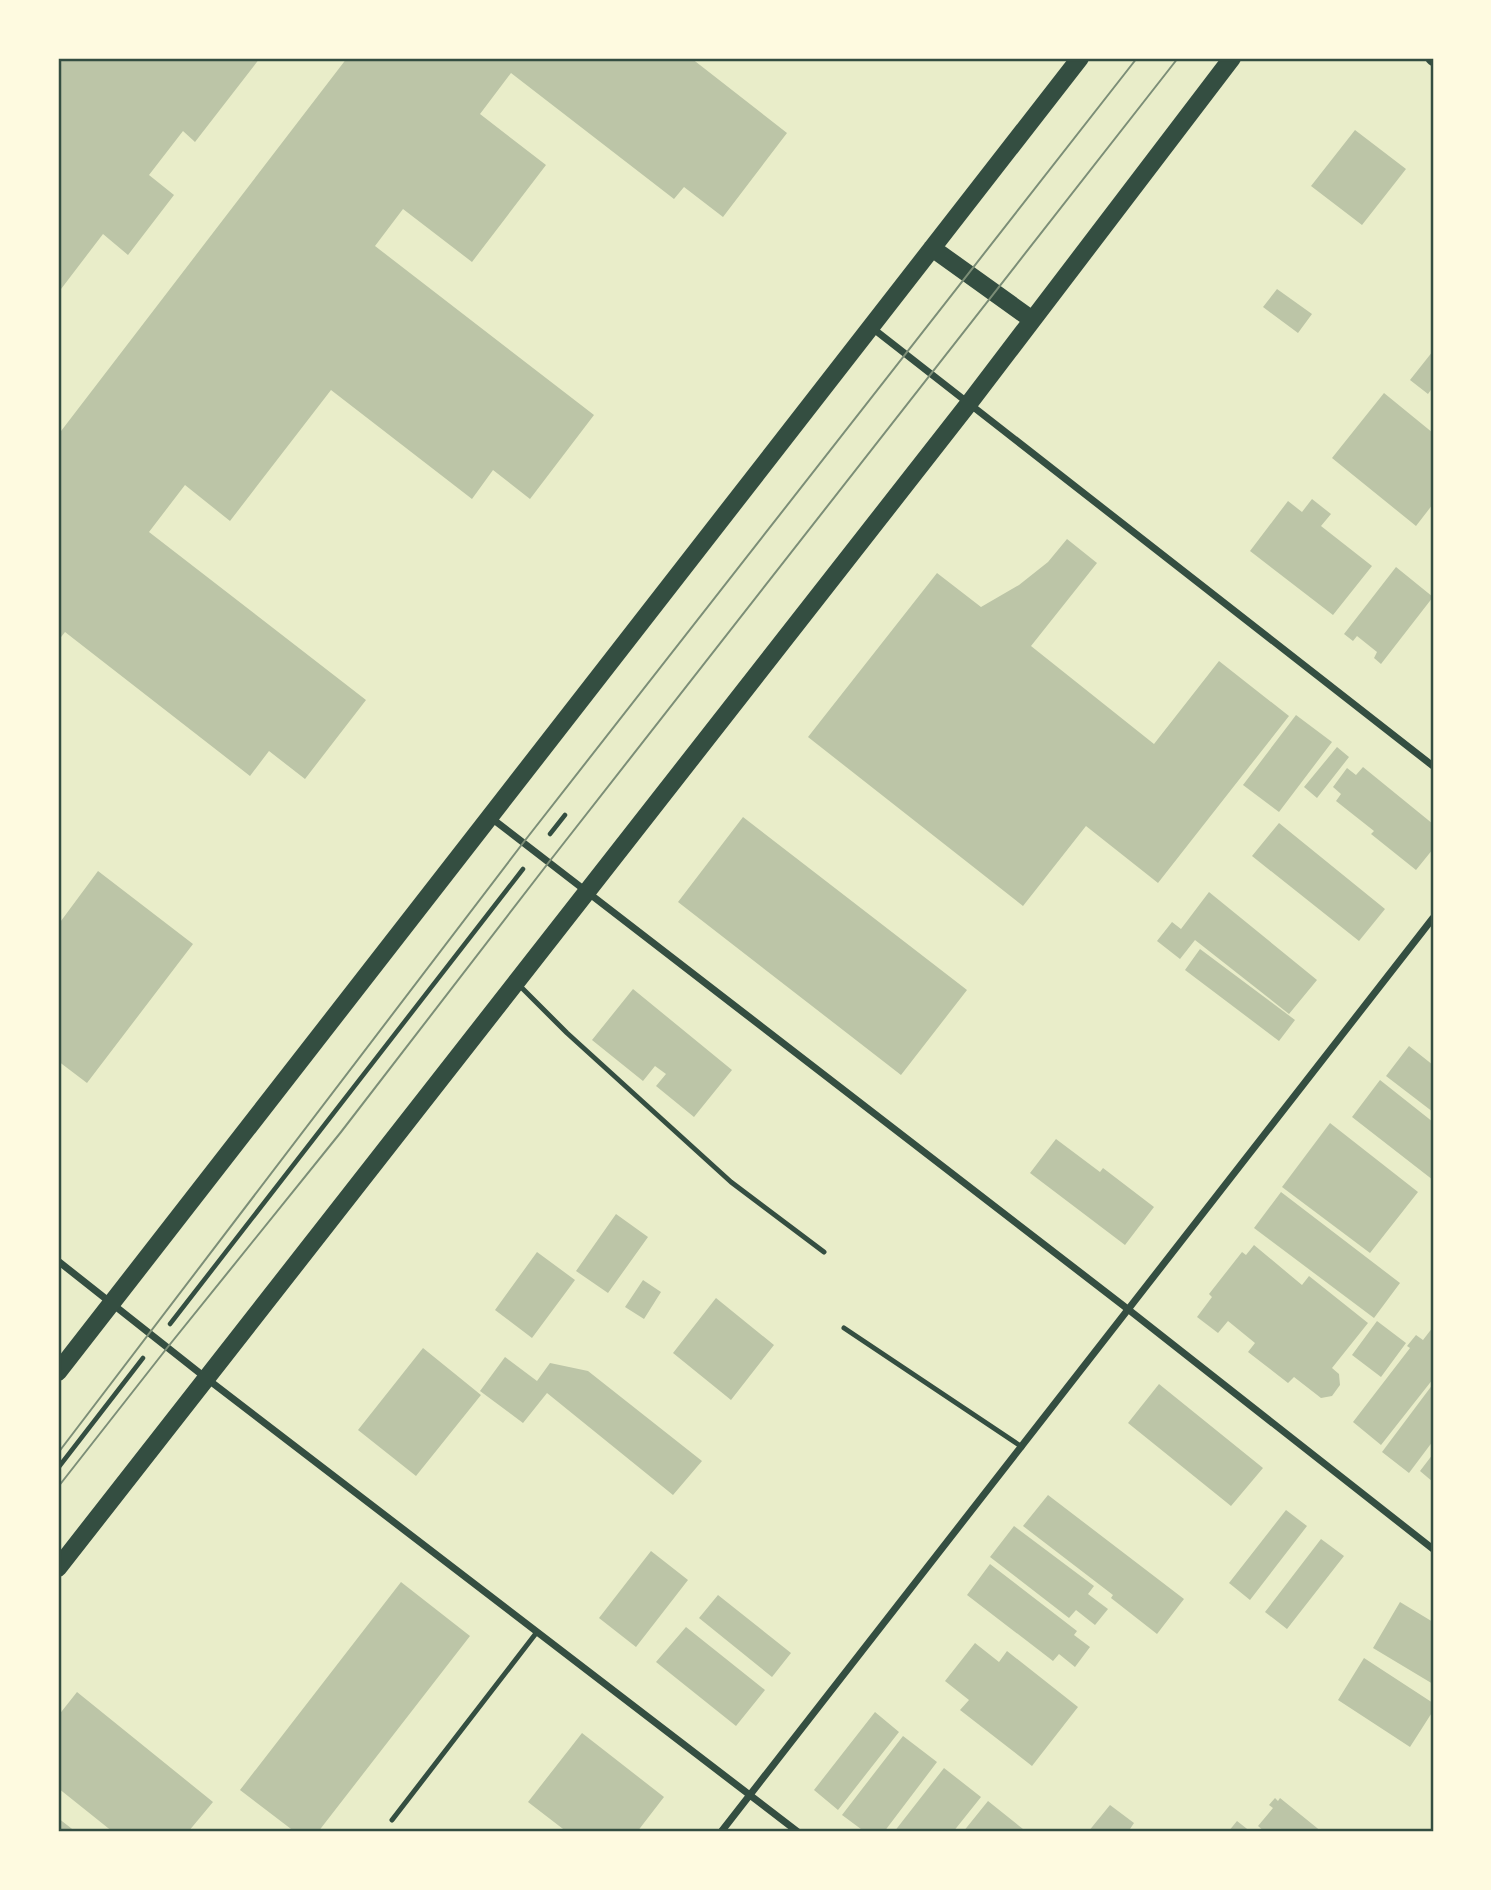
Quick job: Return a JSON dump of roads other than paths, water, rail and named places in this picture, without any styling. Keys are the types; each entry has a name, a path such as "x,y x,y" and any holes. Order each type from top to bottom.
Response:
{"main road":[{"path":"58,1372 1080,58"},
{"path":"58,1568 970,402 1232,58"},
{"path":"932,248 1031,319"}],"street":[{"path":"870,326 1433,766"},
{"path":"489,816 1129,1310 1433,1549"},
{"path":"721,1832 1433,918"},
{"path":"58,1261 110,1304 798,1832"}],"lane":[{"path":"516,981 567,1033 731,1182 824,1252"},
{"path":"844,1328 1022,1447"},
{"path":"392,1819 537,1632"}],"tram line":[{"path":"58,1453 523,843 1137,58"},
{"path":"58,1487 341,1132 1178,58"}]}
